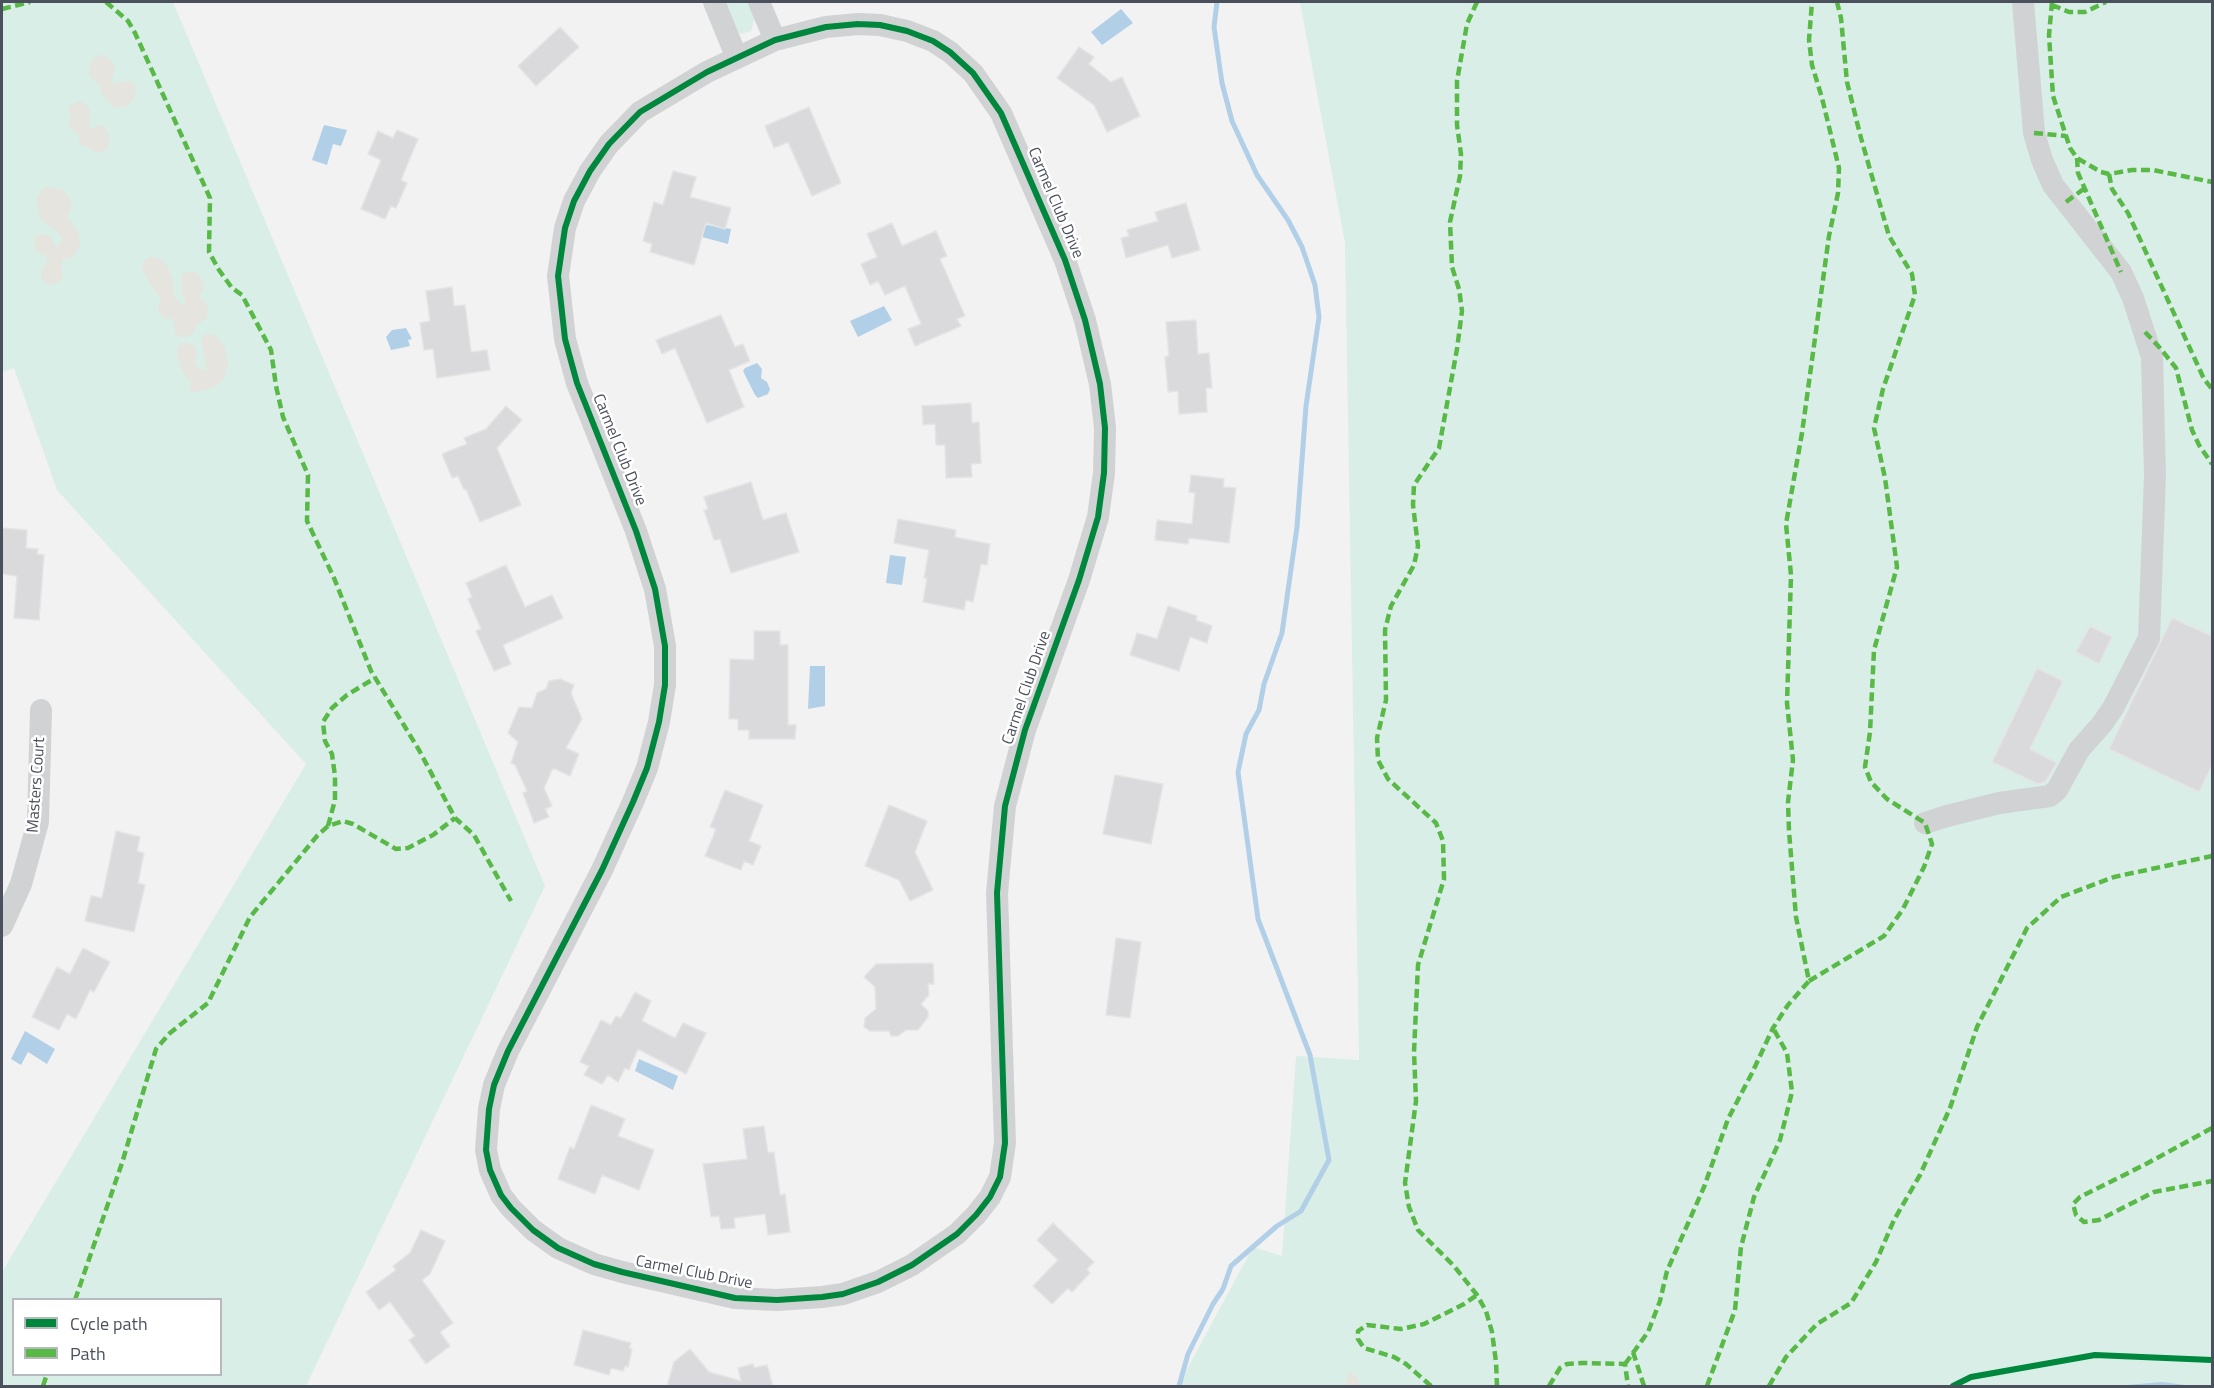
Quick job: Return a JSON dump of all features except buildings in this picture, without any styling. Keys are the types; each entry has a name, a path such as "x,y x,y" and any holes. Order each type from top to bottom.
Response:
{"street":[{"path":"714,2 737,58"},
{"path":"759,2 775,40"},
{"path":"1925,824 1999,803 2050,796 2057,790 2079,750 2113,708 2149,638 2155,476 2152,357 2133,298 2121,272 2053,185 2042,160 2034,133 2023,2"},
{"name":"Carmel Club Drive","path":"858,24 880,25 907,31 933,41 950,52 973,73 1001,113 1065,261 1085,320 1100,384 1105,428 1104,473 1098,517 1079,580 1025,730 1005,806 997,893 1005,1143 1000,1177 990,1197 957,1234 912,1264 878,1282 843,1294 777,1300 735,1298 697,1291 603,1267 558,1248 533,1230 501,1196 492,1179 486,1150 489,1109 498,1077 508,1051 602,870 633,802 647,768 659,722 664,685 665,645 655,589 636,531 578,386 565,339 558,276 565,228 574,201 590,171 609,144 640,112 707,72 775,40 826,27 858,24"},
{"name":"Masters Court","path":"2,926 21,884 38,822 41,710"}],"green space":[{"path":"2,2 173,2 545,886 306,1386 2,1386 2,1272 306,764 57,490 14,368 2,372"},
{"path":"720,2 748,2 755,17 751,31 741,34 729,24"},
{"path":"1300,2 2212,2 2212,1386 1178,1386 1253,1247 1282,1256 1296,1056 1359,1060 1345,243"}],"sand":[{"path":"105,55 113,63 115,70 112,78 113,84 127,81 133,83 136,89 134,99 125,107 114,108 103,95 99,83 94,81 89,74 91,63 96,56"},
{"path":"80,101 90,110 90,128 102,125 106,128 109,135 108,148 102,152 97,153 81,145 77,134 69,126 71,116 69,106"},
{"path":"46,187 60,189 67,193 72,207 67,217 79,234 80,245 73,257 63,260 61,265 63,277 51,285 45,283 41,278 42,270 48,259 45,255 39,254 35,248 34,238 40,234 51,236 56,247 60,245 62,239 60,234 45,223 39,215 37,199 41,190"},
{"path":"150,257 160,259 166,264 173,280 173,293 182,304 186,303 182,291 182,274 192,271 198,274 203,282 204,287 199,297 206,304 207,318 196,325 194,332 188,336 182,338 175,335 174,321 171,318 164,319 160,314 158,307 161,299 149,282 142,266 144,261"},
{"path":"205,334 217,337 225,349 228,365 223,380 217,385 196,393 190,391 190,380 181,369 177,352 178,347 183,343 190,343 195,347 197,353 195,364 202,371 206,369 201,343"},
{"path":"1351,1373 1357,1377 1360,1386 1336,1386 1346,1385 1347,1375"}],"water":[{"path":"1121,9 1133,23 1102,45 1091,32"},
{"path":"324,125 347,130 341,146 333,144 327,165 312,160"},
{"path":"701,224 731,229 728,244 698,236"},
{"path":"884,306 892,320 858,337 850,321"},
{"path":"406,328 412,339 408,340 410,346 391,350 386,337 392,330"},
{"path":"757,363 762,369 761,378 767,382 770,389 768,394 758,398 743,371"},
{"path":"890,555 906,557 902,585 886,583"},
{"path":"810,666 825,666 825,706 808,709"},
{"path":"25,1031 55,1049 47,1064 28,1052 21,1065 11,1059"},
{"path":"639,1059 678,1076 673,1090 635,1071"},
{"path":"2162,1382 2193,1386 2115,1386"}],"waterway":[{"path":"1179,1386 1188,1354 1223,1289 1231,1266 1277,1226 1301,1211 1329,1160 1310,1055 1258,919 1238,772 1246,734 1259,710 1264,684 1282,633 1297,527 1306,406 1319,317 1315,285 1302,247 1288,220 1257,175 1232,121 1222,83 1214,27 1217,2"}],"marked path":[{"path":"2,9 30,2"},
{"path":"106,2 128,21 135,33 210,198 209,252 232,288 242,295 271,350 283,417 308,475 307,521 334,578 371,671 419,750 455,818 474,835 511,901"},
{"path":"1477,2 1467,24 1457,81 1460,176 1450,222 1452,267 1459,289 1462,311 1457,349 1439,448 1414,485 1413,505 1418,546 1414,565 1391,606 1385,630 1386,700 1377,738 1378,760 1388,779 1436,823 1443,841 1444,879 1418,965 1414,1052 1416,1101 1405,1183 1409,1207 1418,1230 1454,1266 1477,1295 1486,1311 1492,1332 1497,1386"},
{"path":"1625,1364 1648,1332 1660,1301 1667,1271 1704,1187 1728,1119 1773,1028 1788,1005 1809,981 1796,917 1789,831 1788,802 1793,760 1787,703 1791,575 1786,524 1802,433 1829,236 1838,193 1839,168 1812,65 1809,40 1812,2"},
{"path":"1809,981 1884,936 1903,909 1924,867 1932,844 1925,823 1887,799 1871,782 1865,767 1870,732 1874,650 1897,567 1885,478 1874,428 1883,389 1915,295 1912,274 1889,236 1861,138 1847,82 1841,18 1837,2"},
{"path":"2052,2 2049,35 2053,96 2070,148 2077,158 2109,174 2132,170 2153,170 2212,182"},
{"path":"2052,5 2069,12 2085,12 2106,2"},
{"path":"2034,133 2066,136"},
{"path":"2077,158 2078,173 2121,272"},
{"path":"2109,174 2112,189 2128,213 2204,379 2212,389"},
{"path":"2066,202 2085,188"},
{"path":"2145,332 2176,368 2192,430 2212,464"},
{"path":"328,826 335,800 335,776 332,754 325,741 323,722 332,708 347,695 375,678"},
{"path":"76,1298 122,1163 156,1049 170,1033 208,1003 250,917 317,836 328,826 343,821 353,824 396,849 408,848 433,835 455,818"},
{"path":"1769,1386 1786,1357 1817,1324 1851,1303 1876,1262 1894,1220 1920,1175 1950,1108 1977,1027 2027,928 2061,897 2114,877 2212,856"},
{"path":"1707,1386 1735,1310 1741,1247 1754,1197 1780,1140 1792,1092 1787,1053 1773,1028"},
{"path":"2212,1128 2080,1197 2073,1204 2076,1215 2084,1222 2099,1220 2154,1192 2212,1181"},
{"path":"1431,1386 1406,1364 1394,1357 1364,1348 1358,1339 1358,1331 1367,1325 1401,1329 1424,1324 1477,1295"},
{"path":"1633,1352 1644,1386"},
{"path":"1549,1386 1560,1368 1567,1364 1582,1363 1625,1364 1628,1386"},
{"path":"43,1386 46,1376"}],"cycle path":[{"path":"858,24 880,25 907,31 933,41 950,52 973,73 1001,113 1065,260 1085,320 1100,384 1105,428 1104,473 1098,517 1079,580 1025,730 1005,806 997,893 1005,1143 1000,1177 990,1197 957,1234 912,1265 878,1282 843,1294 822,1297 777,1300 735,1298 622,1272 594,1264 558,1248 533,1230 501,1195 490,1170 486,1150 489,1109 494,1085 508,1051 602,870 633,802 647,768 659,722 665,685 665,646 655,589 636,531 577,383 565,339 558,276 565,228 574,201 590,171 609,144 640,112 707,72 775,40 826,27 858,24"},
{"path":"1953,1386 1971,1377 2095,1355 2212,1360"}]}
